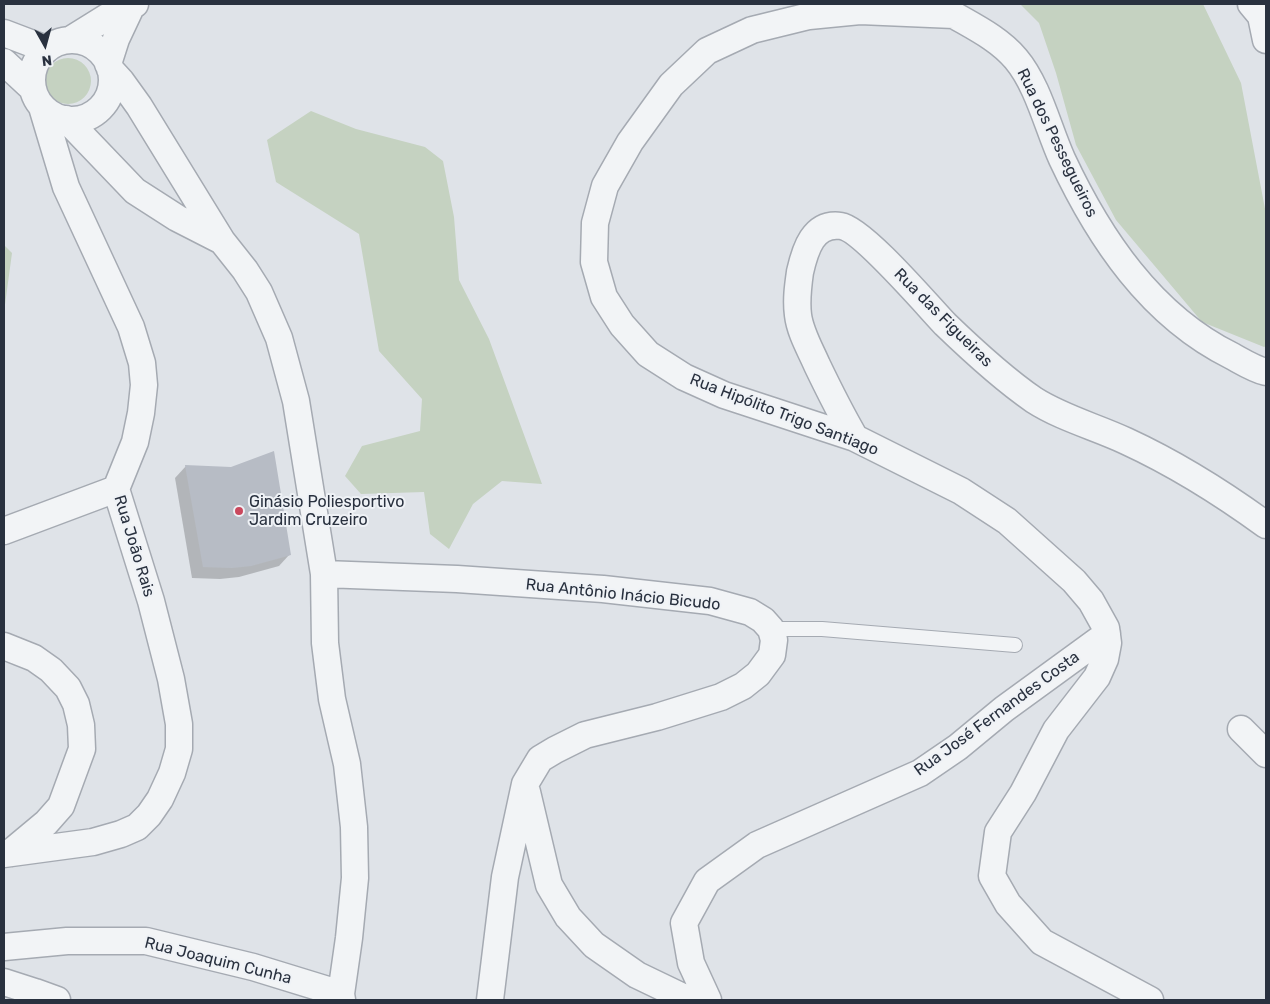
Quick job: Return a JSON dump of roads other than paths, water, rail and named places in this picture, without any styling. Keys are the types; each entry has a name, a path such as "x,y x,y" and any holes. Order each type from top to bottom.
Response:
{"street":[{"path":"4,33 58,45 83,42 94,47 104,56 112,81 109,94 102,106 92,114 79,119 66,119 53,115 38,98 32,83 33,70 38,59 58,45 107,17 134,5"},
{"path":"109,67 116,39 134,5"},
{"name":"Rua dos Pessegueiros","path":"945,10 998,40 1016,59 1029,78 1062,158 1089,213 1115,254 1163,309 1206,344 1266,372"},
{"name":"Rua Hipólito Trigo Santiago","path":"945,10 860,11 809,16 752,30 707,51 671,84 630,142 605,186 595,223 594,262 604,297 622,325 648,354 684,377 724,395 855,438 960,491 1007,521 1074,581 1092,601 1101,617 1107,634 1108,643 1105,659 1097,677 1056,730 1023,793 998,832 992,876 1008,904 1042,942 1150,1000"},
{"name":"Rua João Rais","path":"4,62 38,98 66,187 130,327 142,363 144,385 141,413 135,442 116,489 151,601 171,679 179,724 179,749 172,773 149,815 137,826 121,834 93,842 5,855"},
{"path":"109,67 122,81 139,106 222,241 245,270 259,292 279,338 296,401 324,574 324,643 332,699 347,764 354,827 355,878 342,997"},
{"path":"66,119 135,191 177,218 222,241"},
{"name":"Rua das Figueiras","path":"855,438 814,358 802,330 798,314 797,291 807,247 814,236 822,229 830,226 843,226 854,231 998,374 1035,400 1063,415 1126,441 1159,458 1219,491 1266,525"},
{"path":"4,531 116,489"},
{"name":"Rua Antônio Inácio Bicudo","path":"324,574 457,579 603,589 710,601 750,612 763,620 771,629"},
{"path":"490,1000 505,877 525,784 540,759 585,735 657,717 721,697 743,686 758,674 772,655 774,640 771,629"},
{"name":"Rua José Fernandes Costa","path":"708,1000 691,963 684,923 707,881 757,845 920,773 958,747 1004,709 1107,634"},
{"path":"4,646 34,658 51,670 68,688 80,718 82,741 82,749 61,806 46,823 5,855"},
{"path":"1241,729 1266,754"},
{"path":"525,784 549,885 568,917 594,945 637,975 689,1000"},
{"name":"Rua Joaquim Cunha","path":"4,947 67,941 146,941 253,967 342,997"},
{"path":"4,982 57,1000"}],"lane":[{"path":"771,629 831,630 1015,645"}],"place":[{"name":"Ginásio Poliesportivo Jardim Cruzeiro","path":"239,511"}]}
